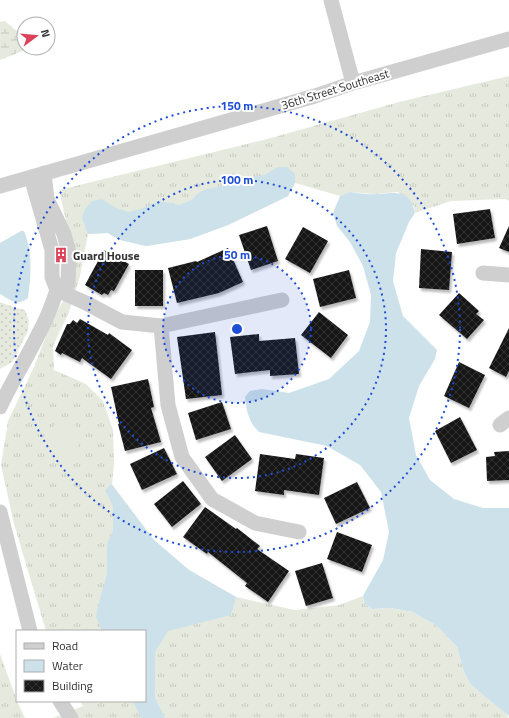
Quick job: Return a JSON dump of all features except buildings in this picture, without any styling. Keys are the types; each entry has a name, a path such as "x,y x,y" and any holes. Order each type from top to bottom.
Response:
{"street":[{"path":"331,0 353,83"},
{"name":"36th Street Southeast","path":"0,186 509,39"},
{"path":"0,407 7,391 49,314 57,290 52,277 52,250 37,175"},
{"path":"483,273 509,275"},
{"path":"57,290 122,322 161,326 282,300"},
{"path":"161,326 168,405 182,457 212,498 255,523 299,532"},
{"path":"0,512 30,630"},
{"path":"61,702 71,718"}],"green space":[{"path":"5,21 16,30 16,54 0,60 0,22"},
{"path":"509,76 509,201 505,199 451,201 415,213 414,206 398,192 374,194 350,192 340,196 295,183 288,196 228,225 190,239 146,246 120,240 108,233 88,234 80,276 69,312 53,346 54,370 86,384 103,401 113,430 114,464 112,484 154,540 189,570 236,597 295,610 339,605 363,596 365,604 372,609 391,608 413,612 437,626 457,647 464,672 471,685 505,712 509,718 53,718 83,706 81,702 146,702 146,630 46,630 14,524 1,465 8,421 34,367 51,323 69,290 67,225 59,190 271,138 399,102"},
{"path":"0,302 25,310 29,321 28,331 12,362 0,369"},
{"path":"65,421 74,424 79,430 80,438 78,446 68,459 61,462 53,461 48,458 46,454 45,443 52,427"},
{"path":"0,654 16,702 17,702 25,718 0,718"}],"water":[{"path":"278,167 287,167 295,174 295,183 288,196 228,225 190,239 146,246 120,240 108,233 88,234 82,218 85,209 92,201 102,199 114,207 128,212 160,201 179,205 192,200 197,194 204,190 222,186 234,177 264,175"},
{"path":"350,192 370,194 401,194 410,199 413,205 415,213 409,222 396,253 393,281 403,316 437,350 435,359 419,386 409,418 416,455 430,480 454,499 483,508 509,508 509,716 471,685 464,672 457,647 437,626 413,612 391,608 372,609 365,604 363,596 383,560 389,532 381,492 360,465 327,446 259,432 252,424 246,407 245,397 250,391 262,389 289,393 329,379 359,351 370,322 371,295 363,266 350,242 337,226 333,213 340,196"},
{"path":"21,231 24,231 29,247 30,282 28,298 24,301 14,302 0,294 0,243"},
{"path":"111,484 154,540 189,570 236,597 231,615 168,631 155,652 155,698 165,718 141,718 133,702 146,702 146,630 102,630 96,617 107,574 107,544 113,530 113,506 105,490"}],"place":[{"name":"Guard House","path":"61,255"}]}
